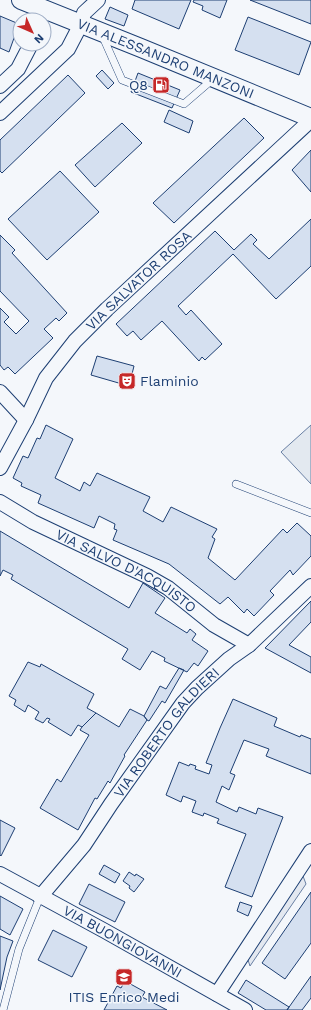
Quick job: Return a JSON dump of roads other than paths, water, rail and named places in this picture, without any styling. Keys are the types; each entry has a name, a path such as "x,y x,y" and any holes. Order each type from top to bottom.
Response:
{"street":[{"name":"VIA ALESSANDRO MANZONI","path":"21,0 41,12"},
{"path":"0,113 68,49 81,24 84,14 98,0"},
{"name":"VIA ALESSANDRO MANZONI","path":"52,17 81,24 100,31 311,119"},
{"path":"0,86 18,69 27,52"},
{"name":"VIA SALVATOR ROSA","path":"0,468 26,420 46,378 75,341 113,303 311,119"},
{"path":"0,392 26,420"},
{"name":"VIA SALVO D'ACQUISTO","path":"0,502 40,525 147,576 168,588 214,624 249,645"},
{"name":"VIA ROBERTO GALDIERI","path":"40,897 84,845 111,804 183,703 229,659 249,645 311,586"},
{"path":"217,994 311,851"},
{"name":"VIA BUONGIOVANNI","path":"0,874 245,1010"}],"lane":[{"path":"100,31 122,80 184,104 214,78"},
{"path":"236,484 311,513"},
{"path":"2,1010 19,949 40,897"}],"place":[{"name":"Q8","path":"161,85"},
{"name":"Flaminio","path":"127,381"},
{"name":"ITIS Enrico Medi","path":"124,977"}]}
